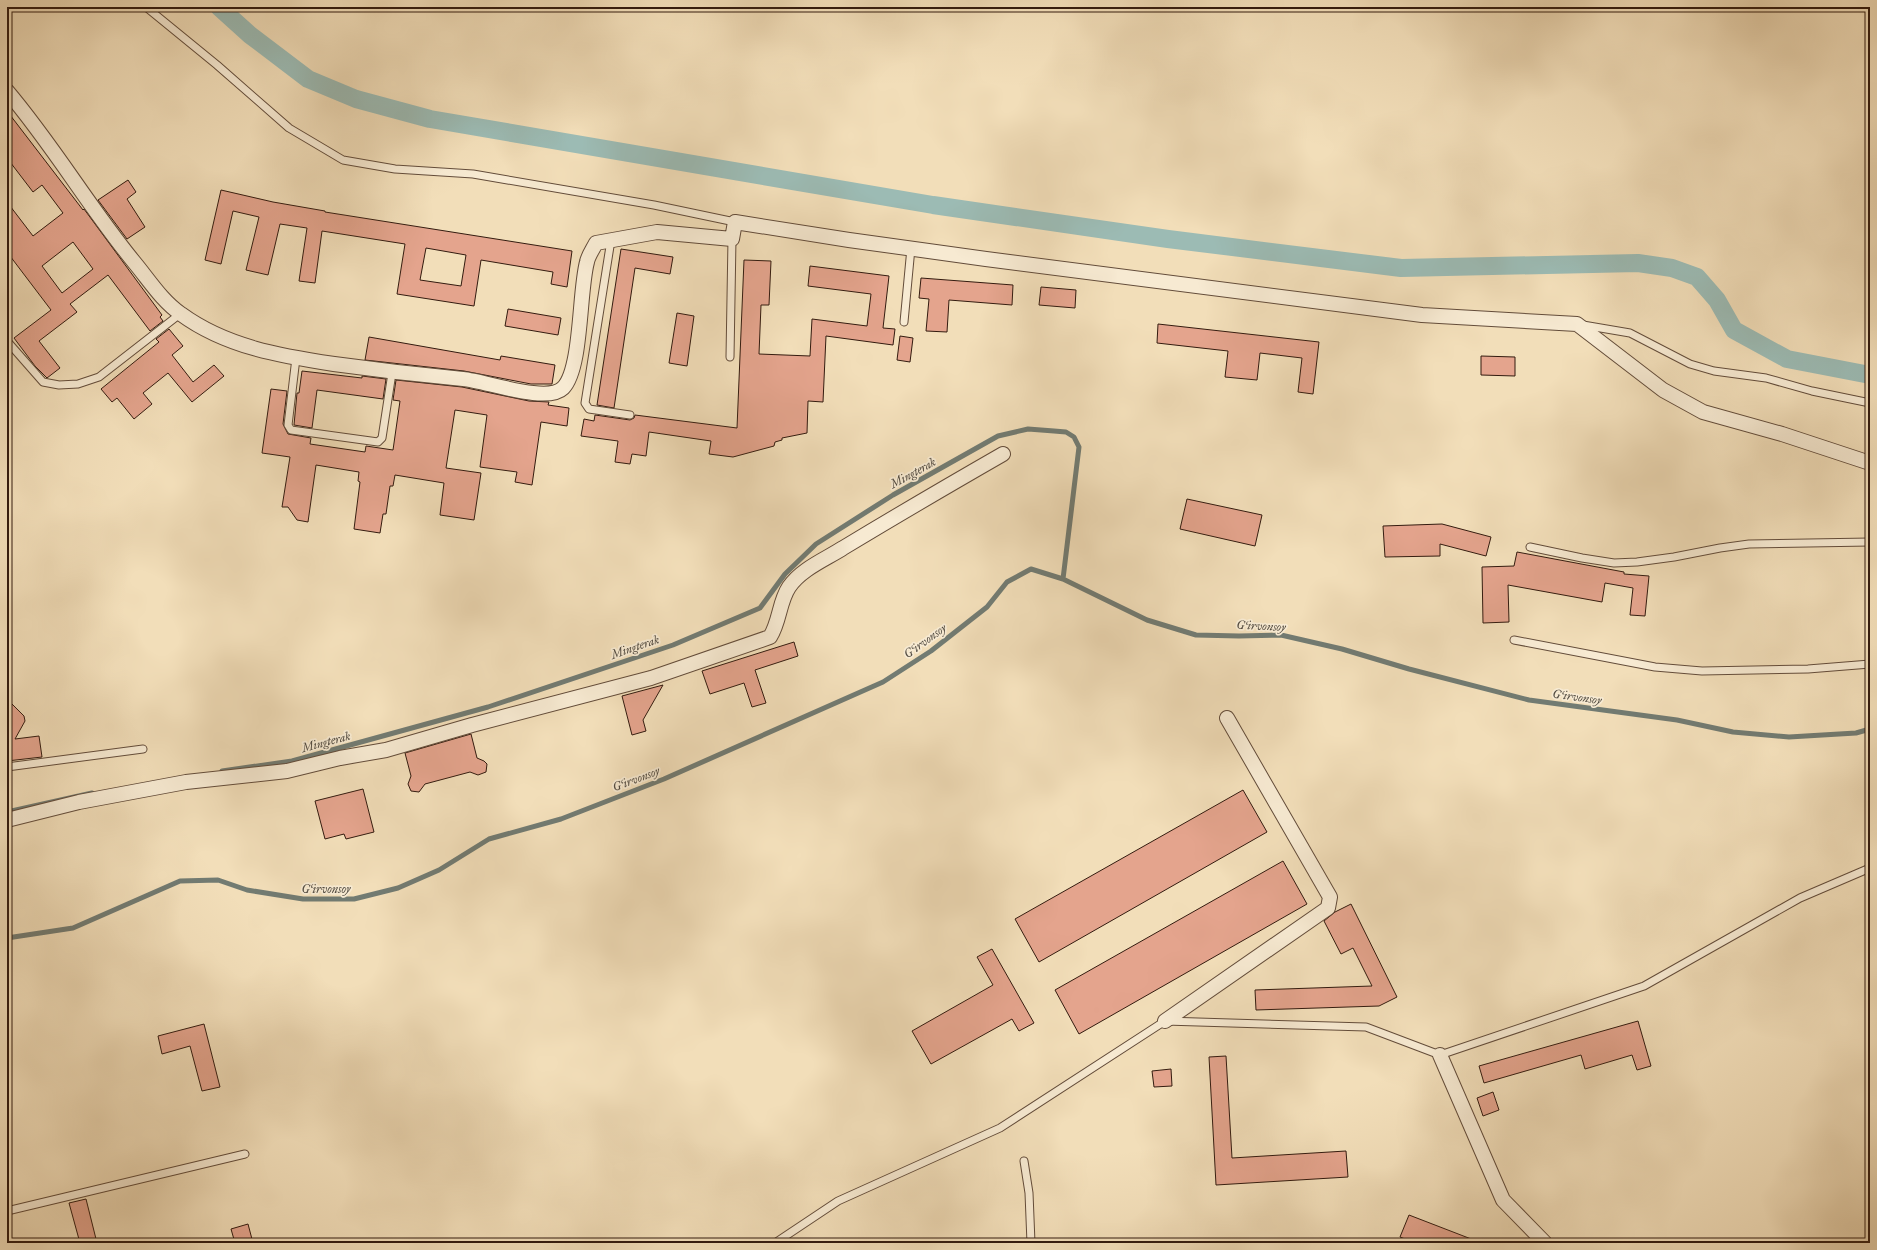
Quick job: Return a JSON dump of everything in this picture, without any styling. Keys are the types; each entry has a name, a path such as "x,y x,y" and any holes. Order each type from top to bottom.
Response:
{"street":[{"path":"7,92 116,240 164,299 180,314 205,330 238,344 296,358 392,373 474,380 539,394 554,394 564,387 573,370 587,261 596,243 657,232 732,239 735,222 1002,262 1422,315 1577,324 1627,364 1663,390 1703,412 1782,434 1870,463"},
{"path":"7,820 79,802 186,782 287,771 340,758 386,750 472,725 651,678 770,637 776,628 782,600 790,586 805,571 892,518 1003,454"},
{"path":"1165,1021 1328,908 1330,897 1227,718"},
{"path":"1440,1055 1503,1200 1537,1240"}],"lane":[{"path":"146,7 217,65 289,128 343,160 395,169 473,174 654,205 735,222"},
{"path":"730,357 732,239"},
{"path":"611,240 585,403 589,409 630,415"},
{"path":"904,322 912,248"},
{"path":"7,341 43,382 59,385 78,384 99,377 180,314"},
{"path":"1577,324 1630,333 1690,364 1714,372 1766,378 1812,391 1870,403"},
{"path":"296,358 288,424 291,430 378,442 382,438 392,373"},
{"path":"1530,548 1614,563 1674,557 1750,544 1870,542"},
{"path":"1514,640 1655,667 1702,671 1808,669 1870,664"},
{"path":"7,767 142,748"},
{"path":"775,1243 838,1201 1000,1128 1165,1021 1366,1026 1440,1055 1644,986 1800,898 1870,868"},
{"path":"7,1211 245,1154"},
{"path":"1024,1161 1029,1193 1031,1243"}],"building":[{"path":"7,111 83,210 84,209 162,315 160,317 163,321 150,331 108,275 70,304 77,312 39,341 60,368 47,378 35,366 14,338 51,310 7,252 7,202 33,236 63,213 42,185 33,192 7,158","holes":["73,242 93,269 62,293 42,266"]},
{"path":"128,180 136,192 127,199 145,227 127,239 98,200"},
{"path":"221,190 325,212 572,251 567,287 551,284 553,272 481,260 474,306 397,294 405,244 322,231 315,283 299,281 307,228 280,224 268,275 246,270 259,217 233,211 221,264 205,260","holes":["426,248 466,255 461,286 420,280"]},
{"path":"621,249 673,257 670,274 635,268 614,408 597,405"},
{"path":"744,260 771,261 769,305 761,305 759,354 810,356 812,319 867,326 871,294 808,286 810,266 889,276 883,328 895,329 893,345 826,336 823,402 808,401 807,433 782,438 782,440 775,442 774,446 733,457 709,454 711,441 649,432 646,456 632,454 630,464 615,462 618,441 581,436 584,419 594,421 595,415 630,420 634,418 635,415 737,428"},
{"path":"921,278 1013,285 1012,305 949,300 947,332 926,331 929,299 919,298"},
{"path":"1041,287 1076,290 1075,308 1039,305"},
{"path":"508,309 561,318 558,335 505,326"},
{"path":"677,313 694,316 687,366 669,363"},
{"path":"1158,324 1319,342 1313,394 1298,392 1302,358 1260,353 1257,380 1225,377 1228,351 1157,343"},
{"path":"169,329 183,346 172,355 193,382 214,365 224,376 192,402 168,373 143,393 152,404 134,419 117,398 112,402 101,389 159,342 156,339"},
{"path":"900,336 913,338 910,362 897,360"},
{"path":"369,337 500,360 501,356 555,365 552,384 531,384 464,371 365,360"},
{"path":"1481,356 1515,357 1515,376 1481,375"},
{"path":"302,371 362,378 362,376 386,379 383,399 317,390 312,428 294,425 297,393 299,393"},
{"path":"396,380 462,387 529,401 549,402 548,405 569,408 567,426 541,422 532,485 515,482 517,472 480,467 487,415 455,410 446,468 481,473 474,520 440,515 444,483 395,475 393,486 390,486 386,514 383,514 380,533 354,529 360,482 358,481 359,472 316,465 308,522 297,520 288,507 282,507 290,457 262,453 271,389 287,391 283,424 288,434 311,438 310,444 365,452 366,446 393,450 400,401 393,400"},
{"path":"1187,499 1262,515 1255,546 1180,529"},
{"path":"1442,524 1491,537 1486,556 1440,544 1440,556 1385,557 1383,526"},
{"path":"1517,552 1624,572 1624,574 1649,576 1645,616 1630,615 1633,588 1605,583 1602,602 1508,585 1509,622 1483,623 1482,567 1514,566"},
{"path":"794,642 798,656 755,670 766,703 752,707 744,683 710,694 702,671"},
{"path":"663,685 643,720 646,731 632,735 622,696"},
{"path":"7,699 24,716 25,721 15,739 39,736 42,757 7,761"},
{"path":"471,734 477,758 487,764 486,772 478,775 470,772 425,784 419,792 411,791 408,784 411,776 405,753"},
{"path":"363,789 374,832 346,839 344,834 325,839 315,801"},
{"path":"1243,790 1267,832 1039,962 1015,919"},
{"path":"1283,861 1307,904 1079,1034 1055,990"},
{"path":"1351,904 1397,997 1379,1006 1256,1010 1255,990 1372,986 1353,948 1341,954 1324,921 1335,912"},
{"path":"992,949 1034,1023 1019,1031 1012,1019 931,1064 912,1031 993,985 977,957"},
{"path":"1638,1021 1651,1066 1637,1070 1632,1055 1585,1069 1581,1055 1484,1083 1479,1066"},
{"path":"204,1024 220,1087 202,1091 190,1046 162,1054 158,1036"},
{"path":"1226,1056 1232,1158 1346,1151 1348,1177 1216,1185 1209,1057"},
{"path":"1171,1069 1172,1086 1154,1087 1152,1071"},
{"path":"1493,1092 1499,1110 1483,1116 1477,1098"},
{"path":"86,1199 97,1243 80,1243 69,1203"},
{"path":"1409,1215 1479,1243 1415,1243 1400,1237"},
{"path":"248,1224 253,1243 235,1243 231,1229"}],"waterway":[{"path":"219,7 250,35 308,79 356,99 430,119 933,205 1168,239 1401,268 1638,263 1672,268 1697,277 1717,300 1734,330 1787,359 1870,375"},
{"name":"Mingterak","path":"222,771 292,761 488,707 673,645 760,608 785,574 816,544 893,495 998,436 1028,429 1066,432 1074,437 1079,447 1063,579"},
{"name":"G‘irvonsoy","path":"7,938 73,928 180,881 218,880 247,890 303,899 354,899 398,888 439,870 489,839 561,819 664,779 883,682 931,651 987,607 1007,582 1031,569 1063,579 1147,620 1196,635 1281,635 1342,649 1409,669 1529,700 1677,720 1733,732 1789,737 1856,733 1870,729"},
{"name":"Mingterak","path":"7,812 92,793"}]}
